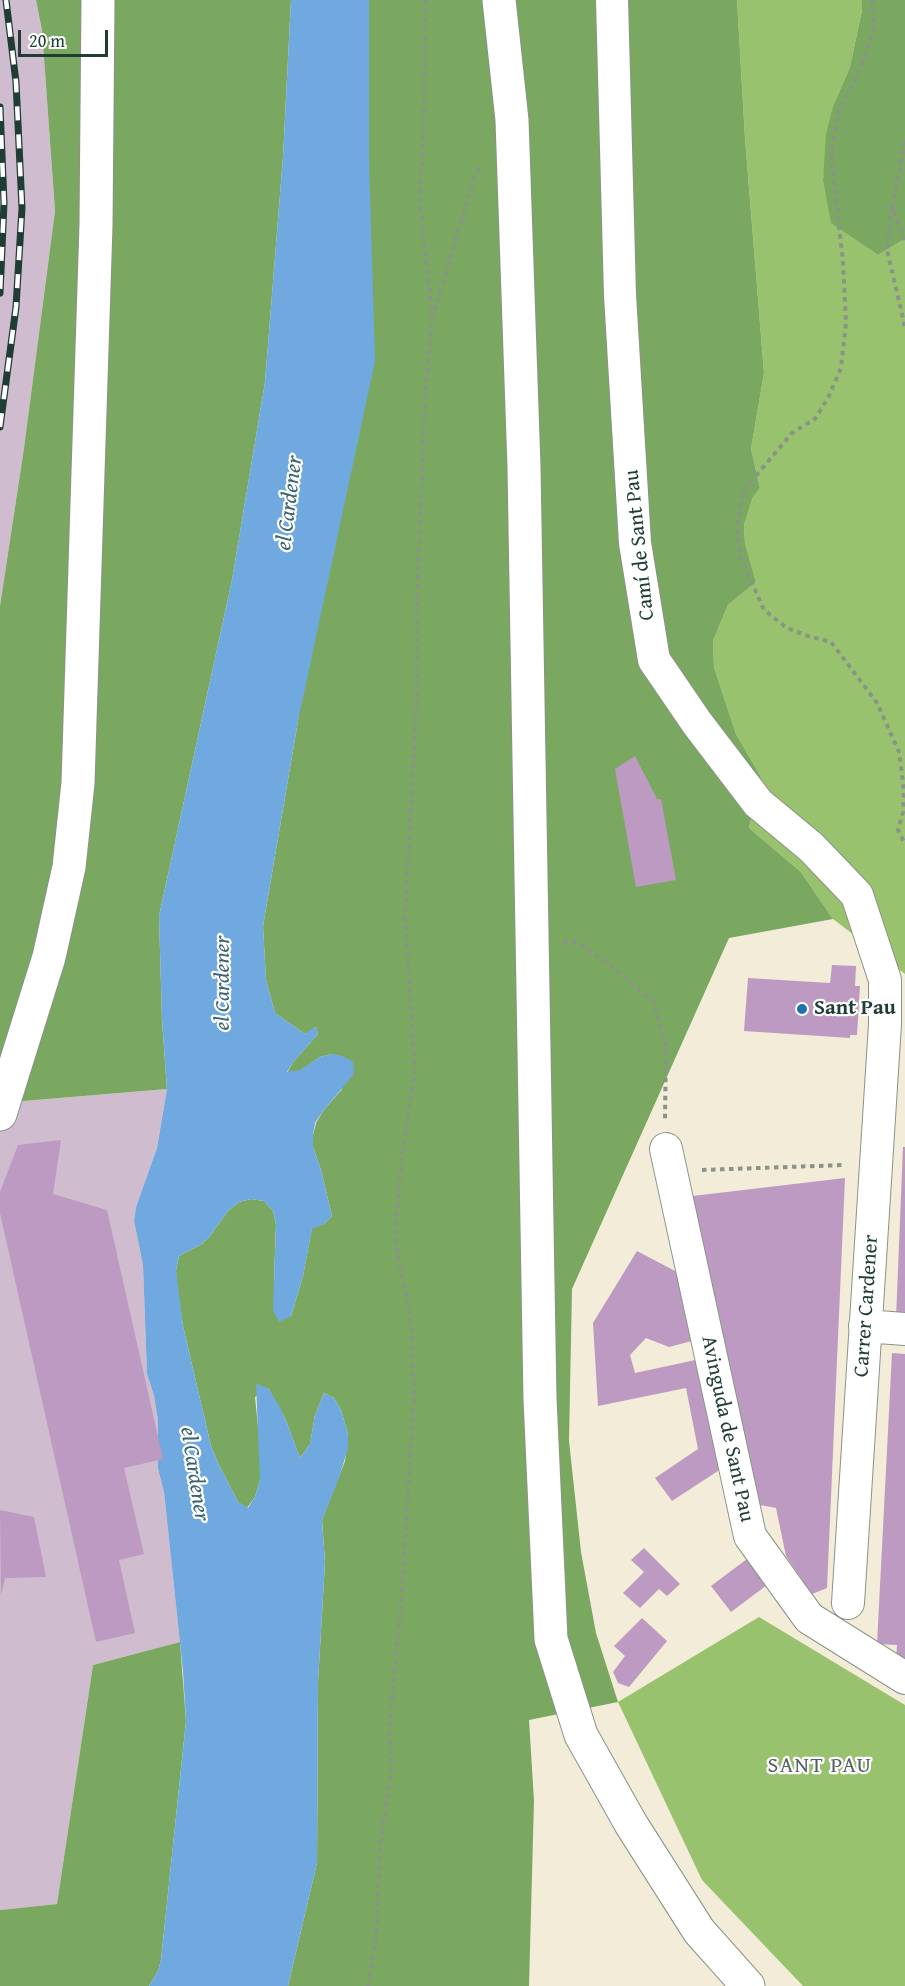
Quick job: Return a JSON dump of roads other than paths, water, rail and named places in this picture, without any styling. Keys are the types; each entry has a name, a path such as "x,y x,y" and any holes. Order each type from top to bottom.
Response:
{"main road":[{"path":"0,1114 49,957 69,867 78,783 96,225 98,0"},
{"path":"499,0 513,135 524,467 540,1399 551,1639 581,1735 631,1824 699,1931 748,1986"}],"street":[{"name":"Camí de Sant Pau","path":"612,0 620,295 635,543 654,660 697,723 758,803 811,847 857,896 895,1010"},
{"name":"Carrer Cardener","path":"848,1603 876,1164 895,1010"},
{"name":"Avinguda de Sant Pau","path":"668,1160 750,1536 809,1618 905,1678"},
{"path":"865,1326 905,1329"}],"water":[{"name":"el Cardener","path":"291,0 369,0 369,157 375,361 298,721 263,926 266,980 275,1013 305,1034 316,1026 318,1034 287,1072 300,1070 320,1057 332,1054 343,1056 353,1062 354,1074 315,1123 313,1147 332,1216 324,1224 312,1229 303,1276 291,1316 279,1322 273,1310 276,1224 273,1211 264,1201 251,1199 239,1202 228,1211 202,1244 179,1256 176,1270 183,1326 211,1446 238,1502 248,1508 255,1497 260,1480 256,1384 268,1388 277,1402 300,1458 310,1444 315,1415 324,1393 334,1398 341,1410 348,1434 348,1448 322,1520 325,1562 318,1682 317,1863 288,1986 149,1986 158,1971 161,1960 186,1721 164,1492 158,1469 158,1420 147,1374 143,1265 134,1221 136,1207 157,1148 167,1089 162,1020 159,916 232,580 265,382 283,157"}],"railway":[{"path":"0,427 16,307 22,208 16,82 6,0"},
{"path":"0,107 4,203 0,293"}],"place":[{"name":"Sant Pau","path":"802,1009"}],"district":[{"name":"SANT PAU","path":"820,1766"}]}
